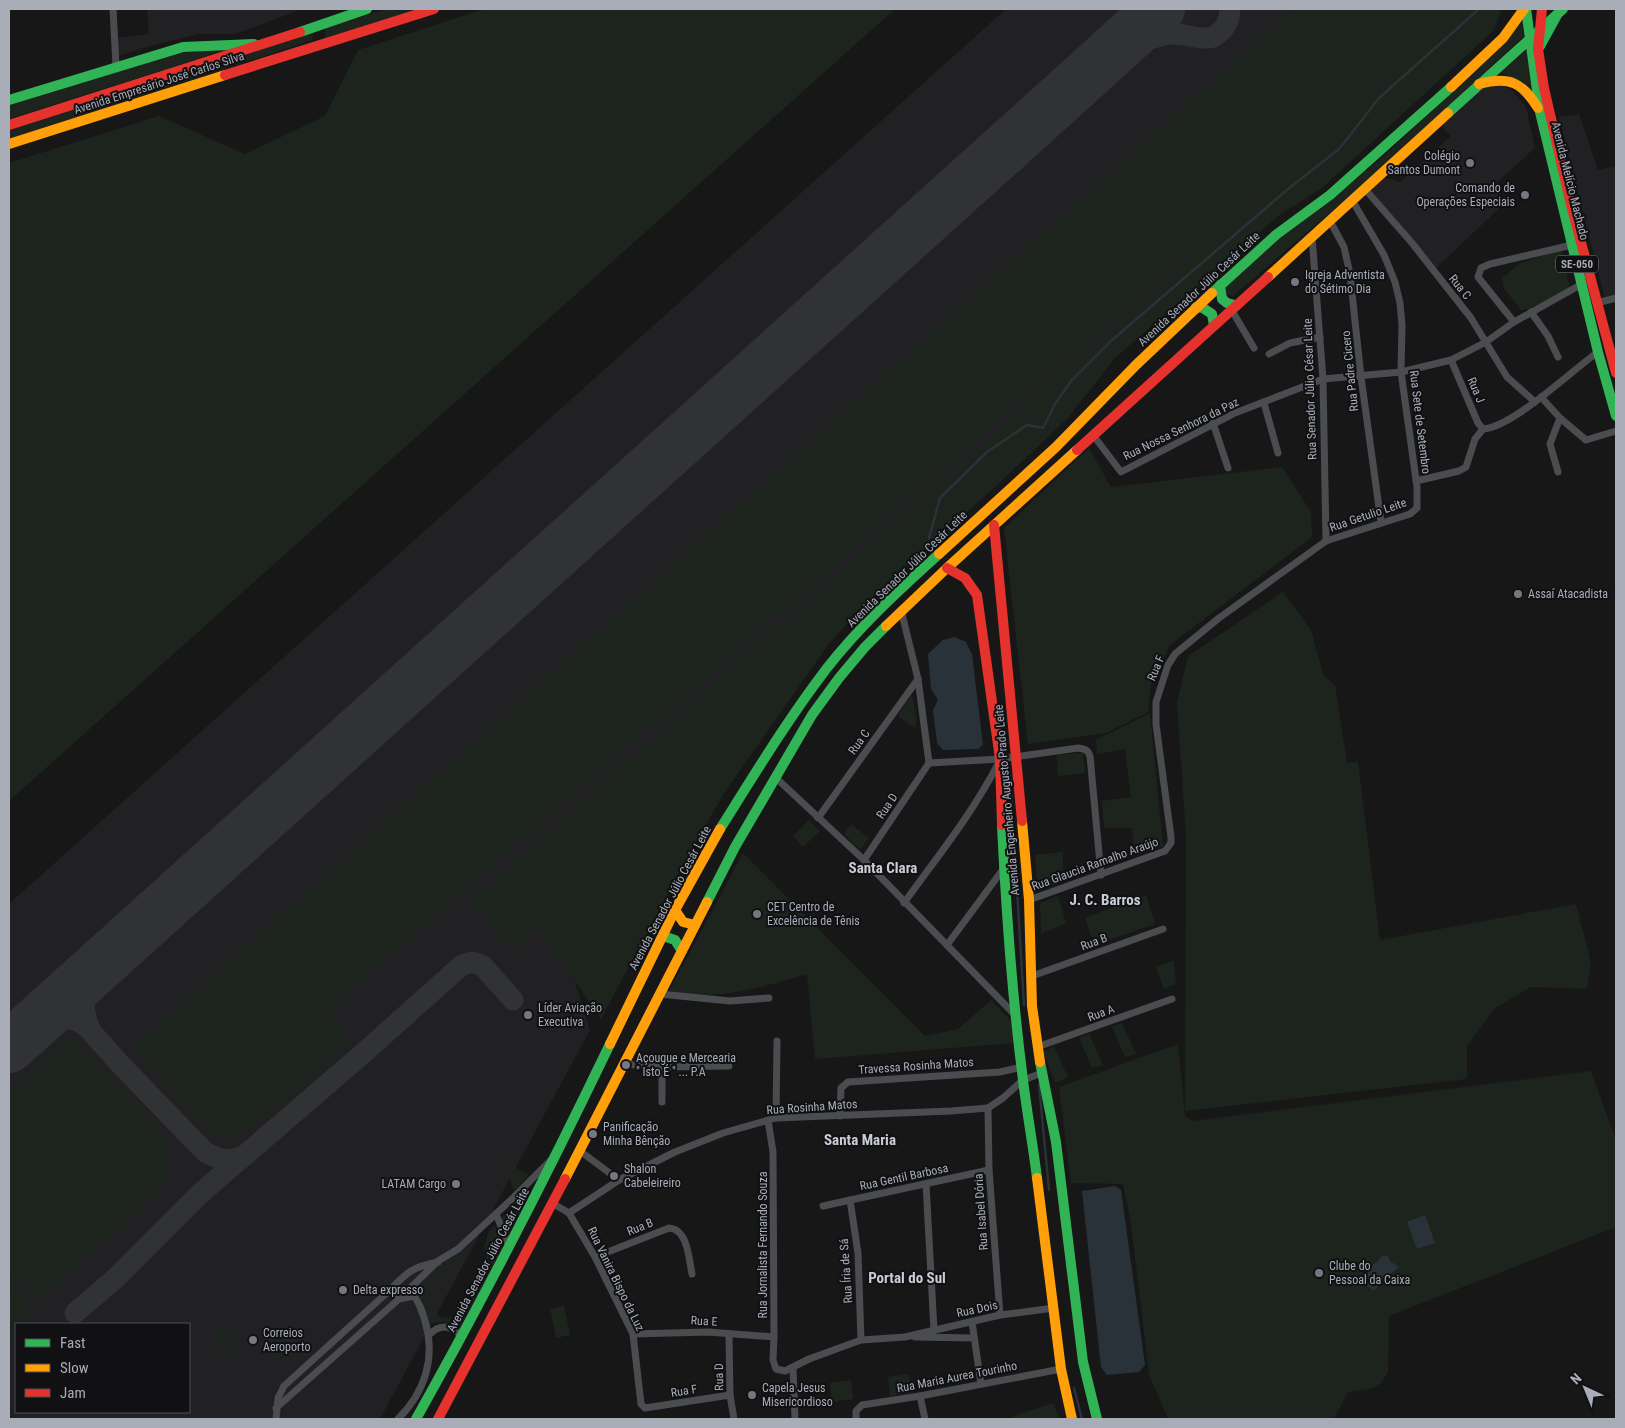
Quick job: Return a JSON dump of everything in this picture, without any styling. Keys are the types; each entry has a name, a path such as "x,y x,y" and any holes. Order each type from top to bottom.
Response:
{"main road":[{"name":"Avenida Empresário José Carlos Silva","path":"9,125 368,9"},
{"name":"Avenida Empresário José Carlos Silva","path":"9,144 434,9"},
{"name":"Avenida Melício Machado","path":"1525,9 1540,112 1598,352 1616,416"},
{"name":"Avenida Senador Júlio Cesár Leite","path":"416,1419 462,1338 510,1246 589,1090 675,910 712,841 797,709 828,667 860,630 908,582 1056,447 1196,307 1277,234 1330,195 1480,61 1503,38 1525,9"},
{"name":"Avenida Melício Machado","path":"1542,9 1538,49 1544,88 1572,205 1616,373"},
{"path":"1538,49 1560,12"},
{"name":"Avenida Senador Júlio Cesár Leite","path":"438,1419 580,1151 735,847 812,715 838,678 865,647 947,568 1560,12"},
{"path":"312,27 318,36 317,46"},
{"name":"Avenida Empresário José Carlos Silva","path":"9,100 183,47 267,43"},
{"path":"1479,84 1501,79 1516,83 1533,100 1540,112"},
{"path":"1220,285 1220,296 1223,301 1233,307"},
{"path":"1196,307 1203,308 1212,314 1214,325"},
{"name":"Avenida Engenheiro Augusto Prado Leite","path":"994,525 1029,900 1032,1006 1037,1047 1056,1142 1083,1362 1097,1419"},
{"name":"Avenida Engenheiro Augusto Prado Leite","path":"947,568 959,573 977,595 1000,759 1004,868 1023,1080 1061,1369 1072,1419"},
{"path":"675,910 683,922 688,925 694,925"},
{"path":"663,936 670,936 675,939 682,951"}],"street":[{"path":"113,9 116,66"},
{"name":"Rua C","path":"1364,188 1412,243 1471,318 1507,376 1535,402"},
{"name":"Rua Sete de Setembro","path":"1352,200 1384,255 1395,282 1400,303 1402,325 1401,372 1416,481 1417,508"},
{"name":"Rua Padre Cicero","path":"1330,220 1344,247 1350,274 1361,377 1381,522"},
{"name":"Rua Senador Júlio César Leite","path":"1312,237 1323,380 1326,541"},
{"path":"1514,322 1478,277 1481,268 1490,264 1572,245"},
{"name":"Rua Nossa Senhora da Paz","path":"1093,435 1121,472 1213,423 1323,380 1401,372 1451,360 1486,342 1514,322 1582,284"},
{"path":"1597,302 1616,298"},
{"path":"1233,307 1254,348"},
{"path":"1531,312 1548,336 1558,357"},
{"path":"1269,354 1290,343 1320,338"},
{"path":"1416,481 1459,471 1466,467 1475,439 1483,429 1511,418 1535,402 1598,352"},
{"name":"Rua J","path":"1451,360 1478,423 1483,429"},
{"path":"1541,397 1560,418 1586,440 1616,430"},
{"path":"1264,403 1278,453"},
{"path":"1558,472 1550,444 1560,418"},
{"path":"1213,423 1228,468"},
{"name":"Rua Getulio Leite","path":"1326,541 1410,514 1417,508"},
{"name":"Rua F","path":"1169,848 1172,837 1156,724 1156,702 1168,664 1175,654 1196,635 1326,541"},
{"path":"902,610 918,679 929,763 1000,759 1078,748 1088,751 1090,756 1100,875"},
{"name":"Rua C","path":"818,818 918,679"},
{"path":"904,903 965,820 986,788 1000,759"},
{"name":"Rua D","path":"864,860 929,763"},
{"path":"775,777 864,860 1016,1016"},
{"name":"Rua Glaucia Ramalho Araújo","path":"1029,900 1169,848"},
{"path":"947,945 1004,868"},
{"name":"Rua B","path":"1032,976 1163,929"},
{"path":"660,994 730,1001 769,998"},
{"name":"Rua A","path":"1037,1047 1172,1000"},
{"path":"776,1118 777,1041"},
{"path":"624,1064 662,1067 729,1066"},
{"path":"662,1067 662,1102"},
{"name":"Travessa Rosinha Matos","path":"840,1116 840,1088 848,1082 1000,1072 1022,1067"},
{"path":"988,1108 1003,1098 1023,1080 1042,1073"},
{"name":"Rua Rosinha Matos","path":"569,1213 619,1180 675,1152 723,1132 768,1120 776,1118 988,1108"},
{"name":"Rua Isabel Dória","path":"988,1108 988,1170 1000,1315"},
{"name":"Rua Jornalista Fernando Souza","path":"768,1120 773,1152 773,1360 776,1369"},
{"path":"580,1151 619,1180"},
{"path":"276,1408 438,1262 458,1249 557,1154"},
{"name":"Rua Gentil Barbosa","path":"823,1206 988,1170"},
{"path":"926,1184 934,1330"},
{"name":"Rua Íria de Sá","path":"850,1200 858,1253 861,1340"},
{"name":"Rua Vanira Bispo da Luz","path":"552,1203 569,1213 595,1257 633,1334 641,1404 643,1407"},
{"path":"496,1214 510,1246"},
{"name":"Rua B","path":"595,1257 669,1228 674,1228 681,1233 684,1240 692,1274"},
{"path":"276,1419 276,1408 280,1392 284,1386 390,1290 405,1274 413,1268 438,1262"},
{"path":"390,1290 399,1299"},
{"path":"398,1419 411,1404 427,1372 430,1351 429,1335 421,1307 414,1296 399,1299"},
{"name":"Rua Dois","path":"905,1337 1000,1315 1054,1308"},
{"path":"972,1322 981,1384"},
{"path":"429,1335 434,1330 443,1326 450,1327 462,1338"},
{"name":"Rua E","path":"633,1334 678,1331 774,1337"},
{"name":"Rua D","path":"729,1334 730,1395 734,1419"},
{"name":"Rua Dois","path":"776,1369 785,1371 809,1359 861,1340 905,1337 974,1338"},
{"path":"793,1368 795,1419"},
{"name":"Rua Maria Aurea Tourinho","path":"856,1419 856,1411 862,1405 1061,1369"},
{"name":"Rua F","path":"643,1407 730,1395"},
{"path":"920,1396 925,1419"}],"shaded area":[{"path":"147,9 303,9 235,34 200,34 118,56 116,38 149,34"},
{"path":"387,9 417,9 325,38 325,28"},
{"path":"484,9 895,9 9,801 9,163 159,116 245,154 325,116 358,50"},
{"path":"1006,9 1442,9 1468,37 539,868 590,1030 380,1419 9,1419 9,904"},
{"path":"1294,9 1502,9 1494,30 1322,188 1278,216 1115,358 1067,419 995,487 875,594 831,641 724,793 601,1019 537,927 513,949 470,902 1458,18 327,1010 351,1040 246,1132 230,1139 213,1135 133,1048"},
{"path":"1523,20 1524,36 1377,172 1233,296 1228,295 1225,285 1287,229 1329,201 1375,164 1490,58"},
{"path":"311,33 313,40 9,139 9,129"},
{"path":"232,48 9,119 9,105 170,54"},
{"path":"1527,50 1535,95 1520,81 1500,73"},
{"name":"Colégio Santos Dumont","path":"1499,85 1511,89 1526,107 1535,148 1491,188 1506,202 1436,268 1366,193 1382,177 1400,182 1451,136 1437,122 1487,86"},
{"path":"1579,114 1598,170 1616,166 1616,296 1605,299 1559,117"},
{"path":"1561,249 1570,288 1529,309 1521,310 1504,289 1502,278 1520,263"},
{"path":"1089,448 1111,487 1282,467 1311,512 1312,537 1170,645 1151,684 1148,712 1106,733 1028,744 1004,528"},
{"path":"1283,592 1311,630 1324,676 1335,685 1347,763 1358,762 1380,940 1576,904 1591,963 1587,989 1531,987 1495,1008 1467,1046 1467,1079 1185,1111 1186,836 1177,702 1188,656"},
{"path":"955,637 966,642 972,654 983,745 978,749 943,750 937,743 933,710 938,700 931,689 928,654 943,640"},
{"path":"912,694 916,718 916,729 898,716"},
{"path":"1150,713 1163,846 1135,856 1132,828 1104,828 1102,801 1131,797 1125,749 1097,754 1096,740"},
{"path":"1083,753 1085,773 1058,776 1057,755"},
{"path":"809,820 820,831 803,847 793,836"},
{"path":"851,824 869,838 860,850 844,834"},
{"path":"1063,852 1063,881 1038,890 1035,855"},
{"name":"CET Centro de Excelência de Tênis","path":"743,853 925,1036 958,1029 991,1000 1013,1023 1015,1043 815,1059 807,974 739,992 704,995 669,991"},
{"path":"1146,895 1155,924 1094,945 1085,918"},
{"path":"1058,896 1066,923 1041,934 1040,903"},
{"path":"1174,960 1176,984 1164,989 1156,967"},
{"path":"1122,1023 1136,1054 1125,1057 1112,1027"},
{"path":"1089,1034 1103,1065 1092,1068 1079,1038"},
{"path":"62,1040 73,1040 170,1141 165,1177 159,1190 37,1303 9,1271 9,1092"},
{"name":"Clube do Pessoal da Caixa","path":"1178,1044 1185,1116 1192,1121 1591,1071 1616,1140 1616,1227 1389,1316 1388,1372 1381,1383 1374,1388 1348,1392 1334,1419 1168,1419 1149,1374 1131,1224 1123,1184 1071,1183 1059,1087"},
{"path":"1054,1046 1068,1077 1055,1083 1043,1052"},
{"path":"504,1161 529,1175 514,1191"},
{"path":"1115,1186 1121,1190 1145,1365 1139,1372 1107,1375 1101,1367 1082,1191"},
{"path":"528,1192 530,1194 508,1235 501,1218"},
{"path":"1425,1215 1435,1243 1417,1249 1407,1222"},
{"path":"494,1225 503,1243 502,1250 459,1328 445,1322 430,1324 424,1304 414,1293 443,1267 459,1256 462,1260 421,1296 429,1308 438,1316 456,1318 464,1315 487,1272 485,1246 487,1235"},
{"path":"1382,1256 1388,1256 1390,1261 1399,1267 1374,1291 1362,1281 1372,1265"},
{"path":"9,1283 31,1308 21,1323 15,1323 15,1333 9,1344"},
{"path":"564,1306 570,1335 556,1338 550,1309"},
{"path":"219,1331 231,1333 237,1331 223,1344 235,1357 230,1362 213,1344 217,1340"},
{"path":"909,1374 911,1393 890,1396 888,1377"},
{"path":"851,1380 853,1399 832,1402 830,1383"},
{"path":"1053,1403 1060,1419 1014,1419 1013,1416"}],"waterway":[{"path":"929,538 940,498 987,452 1027,425 1043,428 1055,404 1071,381 1111,341 1288,189 1339,149 1379,98 1479,9"},
{"path":"1010,775 1024,1005"},
{"path":"1039,1085 1049,1190"},
{"path":"1074,1388 1082,1419"}],"taxiway":[{"path":"1081,80 1136,45 1160,36 1176,34 1205,38 1213,37 1226,25 1230,9"},
{"path":"75,1313 117,1277 202,1192 359,1057 462,965 473,962 483,966 513,1000"},
{"path":"90,1029 86,1020 85,995 102,964"},
{"path":"62,999 120,1064 205,1152 225,1160 246,1155"},
{"path":"35,1023 60,1017 72,1019 84,1025"}],"runway":[{"path":"9,1047 1159,9"}],"traffic: fast":[{"path":"300,32 367,9"},
{"path":"1526,9 1540,112 1598,352 1616,416"},
{"path":"1448,113 1563,9"},
{"path":"1540,46 1557,15"},
{"path":"9,100 183,47 254,44"},
{"path":"1212,293 1277,234 1330,195 1451,87"},
{"path":"1220,285 1222,299 1227,303 1235,305"},
{"path":"1196,307 1203,308 1212,314 1214,325"},
{"path":"720,829 785,727 827,668 866,623 939,554"},
{"path":"707,902 735,847 812,715 839,678 886,626"},
{"path":"1002,825 1016,1016 1037,1178"},
{"path":"663,936 675,940 682,951"},
{"path":"416,1419 516,1233 610,1044"},
{"path":"1040,1062 1056,1142 1083,1362 1097,1419"}],"traffic: slow":[{"path":"1451,87 1503,38 1524,9"},
{"path":"9,144 225,75"},
{"path":"1479,84 1499,81 1514,83 1526,92 1538,108"},
{"path":"1268,277 1448,113"},
{"path":"939,554 1056,447 1136,365 1212,293"},
{"path":"886,626 1077,450"},
{"path":"1022,821 1029,900 1032,1006 1040,1062"},
{"path":"610,1044 675,910 720,829"},
{"path":"565,1179 707,902"},
{"path":"675,910 683,922 695,925"},
{"path":"1037,1178 1061,1369 1072,1419"}],"traffic: jam":[{"path":"225,75 434,9"},
{"path":"1542,9 1538,49 1544,88 1571,205 1616,373"},
{"path":"9,125 300,32"},
{"path":"1077,450 1268,277"},
{"path":"994,525 1022,821"},
{"path":"947,568 965,578 977,595 1000,759 1002,825"},
{"path":"438,1419 565,1179"}],"place":[{"name":"Colégio Santos Dumont","path":"1470,163"},
{"name":"Comando de Operações Especiais","path":"1525,195"},
{"name":"Igreja Adventista do Sétimo Dia","path":"1295,282"},
{"name":"Assaí Atacadista","path":"1518,594"},
{"name":"CET Centro de Excelência de Tênis","path":"757,914"},
{"name":"Líder Aviação Executiva","path":"528,1015"},
{"name":"Açougue e Mercearia \" Isto É \" ... P.A","path":"626,1065"},
{"name":"Panificação Minha Bênção","path":"593,1134"},
{"name":"Shalon Cabeleireiro","path":"614,1176"},
{"name":"LATAM Cargo","path":"456,1184"},
{"name":"Clube do Pessoal da Caixa","path":"1319,1273"},
{"name":"Delta expresso","path":"343,1290"},
{"name":"Correios Aeroporto","path":"253,1340"},
{"name":"Capela Jesus Misericordioso","path":"752,1395"}],"district":[{"name":"Santa Clara","path":"883,868"},
{"name":"J. C. Barros","path":"1105,900"},
{"name":"Santa Maria","path":"860,1140"},
{"name":"Portal do Sul","path":"907,1278"}]}
